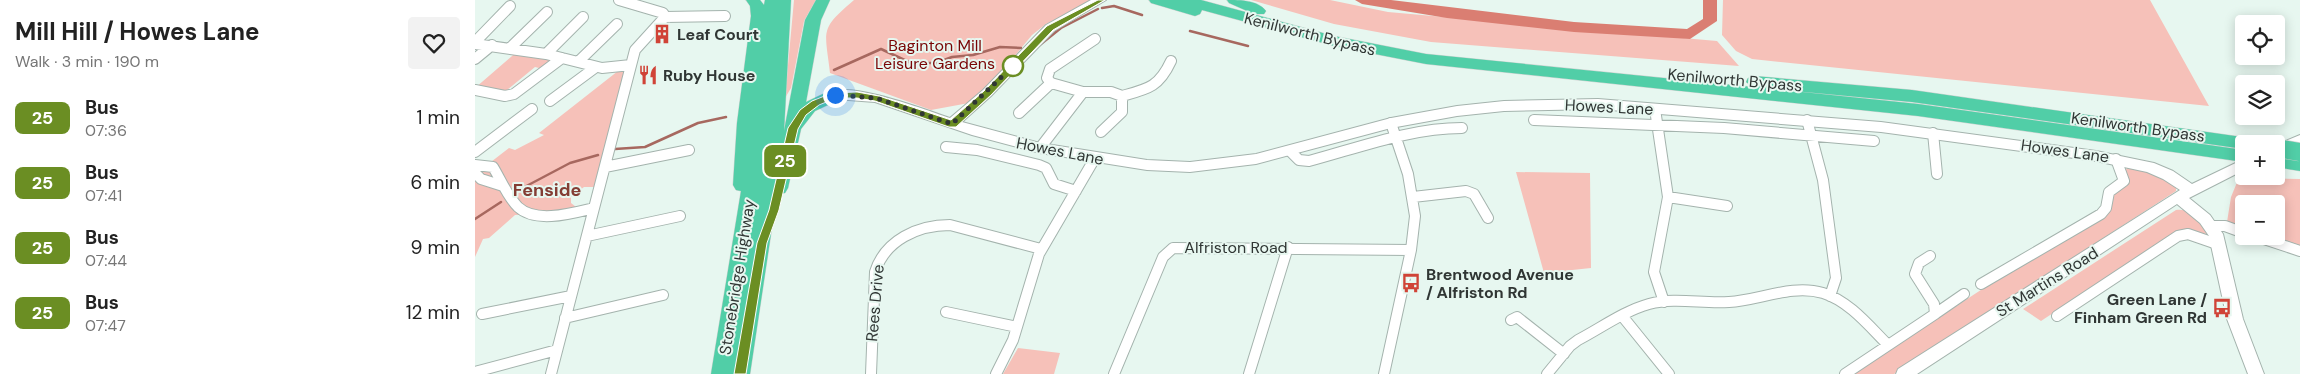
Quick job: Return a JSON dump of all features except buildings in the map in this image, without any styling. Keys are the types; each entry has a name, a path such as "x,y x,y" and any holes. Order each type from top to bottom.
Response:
{"highway":[{"path":"744,233 741,198 745,123 758,10 753,0"},
{"name":"Stonebridge Highway","path":"721,374 760,128 772,0"},
{"name":"Stonebridge Highway","path":"740,374 762,243 775,141 784,0"},
{"path":"762,243 774,210 793,128 815,14 823,0"},
{"path":"1156,0 1269,32 1389,57 1477,70 1505,68"},
{"name":"Kenilworth Bypass","path":"1177,0 1378,51 1426,59 1918,110 2235,155"},
{"path":"1222,0 1259,11"},
{"path":"1234,0 1259,11"},
{"name":"Kenilworth Bypass","path":"1259,11 1339,32 1417,47 1688,76 1911,96 2235,142"},
{"path":"805,63 815,87 835,95"},
{"path":"793,128 809,107 835,95"},
{"path":"2285,150 2300,152"},
{"path":"2285,162 2300,165"}],"main road":[{"name":"Howes Lane","path":"835,95 876,98 952,124 1040,148 1147,165 1190,167 1249,160 1290,151 1391,123 1435,114 1511,105 1597,104 1807,120 1933,133 2116,159 2158,170 2184,194 2211,226"},
{"path":"2285,146 2300,140"},
{"name":"St Martins Road","path":"1904,374 2184,194 2235,168"},
{"path":"2211,226 2215,234 2235,319 2256,374"}],"street":[{"path":"619,0 663,13 665,17"},
{"path":"952,124 987,93 1050,28 1101,0"},
{"path":"475,43 510,6"},
{"path":"510,48 547,12"},
{"path":"551,374 631,65 640,42 665,17 704,18 725,16"},
{"path":"546,54 583,17"},
{"path":"579,61 617,24"},
{"path":"1095,38 1051,69 1047,78 1051,83 1083,92 1111,92 1122,96 1157,86 1165,77 1171,61"},
{"path":"475,43 546,54 579,61 596,67 631,65"},
{"path":"475,59 492,45"},
{"path":"477,90 505,96 514,94 562,58"},
{"path":"550,101 596,67"},
{"path":"1019,114 1027,103 1051,83"},
{"path":"1040,148 1083,92"},
{"path":"1101,132 1122,112 1122,96"},
{"path":"475,152 532,109"},
{"path":"1655,109 1668,197 1654,272 1664,302"},
{"name":"Howes Lane","path":"1534,120 1658,125 1874,141"},
{"path":"1807,120 1823,180 1836,278 1831,296"},
{"path":"1384,374 1411,250 1415,216 1413,197 1391,123"},
{"path":"1290,151 1299,160 1309,160 1443,128 1461,128"},
{"path":"1933,133 1937,174"},
{"path":"946,147 977,150 1039,165 1046,168 1054,184 1076,191"},
{"path":"605,167 689,150"},
{"path":"995,374 1008,351 1017,328 1041,249 1095,158"},
{"name":"St Martins Road","path":"1981,284 2101,214 2106,208 2109,192 2124,181 2116,159"},
{"path":"475,165 493,168 503,186 522,210 535,215 559,214 594,208"},
{"path":"475,173 481,178 503,186"},
{"path":"1413,197 1459,191 1470,192 1489,218"},
{"path":"1668,197 1731,207"},
{"path":"587,236 680,216"},
{"name":"Rees Drive","path":"871,374 875,272 878,260 887,248 923,228 945,224 1041,249"},
{"path":"2211,226 2225,226 2235,230"},
{"path":"2057,316 2178,236 2188,234 2217,244"},
{"path":"2282,245 2300,251"},
{"name":"Alfriston Road","path":"1114,374 1160,262 1169,250 1178,246 1411,250"},
{"path":"1249,374 1288,247"},
{"path":"1930,256 1919,263 1915,274 1919,284 1935,305 1935,314"},
{"path":"1547,374 1578,340 1649,304 1687,300 1732,302 1763,295 1806,291 1831,296 1843,303 1888,345"},
{"path":"1845,374 1964,294"},
{"path":"565,318 663,295"},
{"path":"482,314 571,296"},
{"path":"946,312 1017,328"},
{"path":"1511,320 1517,317 1564,354"},
{"path":"1623,317 1669,374"},
{"path":"475,372 557,350"}],"green space":[{"path":"794,0 816,0 804,21 791,88 785,98"},
{"name":"Baginton Mill Leisure Gardens","path":"854,0 1093,1 1046,24 1032,35 1005,68 969,103 931,110 830,73 827,31 835,18"},
{"path":"1251,0 1330,0 1388,12 1717,41 1739,66 1431,42 1334,24"},
{"path":"1723,0 2150,0 2209,106 1752,59 1736,51 1722,35"},
{"path":"520,49 562,58 547,70 535,67 501,95 475,88"},
{"path":"631,65 596,187 584,187 571,197 571,203 581,211 515,215 489,238 483,239 475,257 475,165 487,165 509,148 515,150 544,135 539,133 618,71"},
{"path":"2130,166 2150,170 2176,187 2176,191 1894,374 1853,374 1993,282 2098,219 2127,168"},
{"path":"1516,172 1590,173 1591,268 1544,273"},
{"path":"2285,179 2300,179 2300,247 2285,242 2285,195 2235,195 2235,225 2227,222 2231,197 2236,185 2285,185"},
{"path":"2176,210 2187,211 2195,217 2208,234 2191,233 2091,288 2041,321 2023,309"},
{"path":"1018,348 1060,353 1054,374 1003,374"}],"waterway":[{"path":"1362,0 1447,13 1574,27 1690,34 1710,21 1710,0"},
{"path":"1102,8 1114,6 1142,15"},
{"path":"1036,48 1061,28 1098,9"},
{"path":"1190,31 1248,46"},
{"path":"834,70 881,49 911,63 936,63 952,57 973,55 1000,47 1021,48"},
{"path":"615,149 645,147 698,123 726,117"},
{"path":"517,191 570,163 598,155"},
{"path":"475,219 501,202"}],"bus line":[{"name":"25","path":"740,374 762,243 774,210 793,128 803,112 815,103 835,95 870,96 952,124 1003,78 1036,40 1050,28 1100,0"}],"place":[{"name":"Leaf Court","path":"662,34"},
{"name":"Ruby House","path":"648,75"},
{"name":"Brentwood Avenue / Alfriston Rd","path":"1411,283"},
{"name":"Green Lane / Finham Green Rd","path":"2222,308"}],"district":[{"name":"Fenside","path":"547,190"}],"route":[{"path":"835,95 870,96 952,124 1003,78 1013,66"}]}
